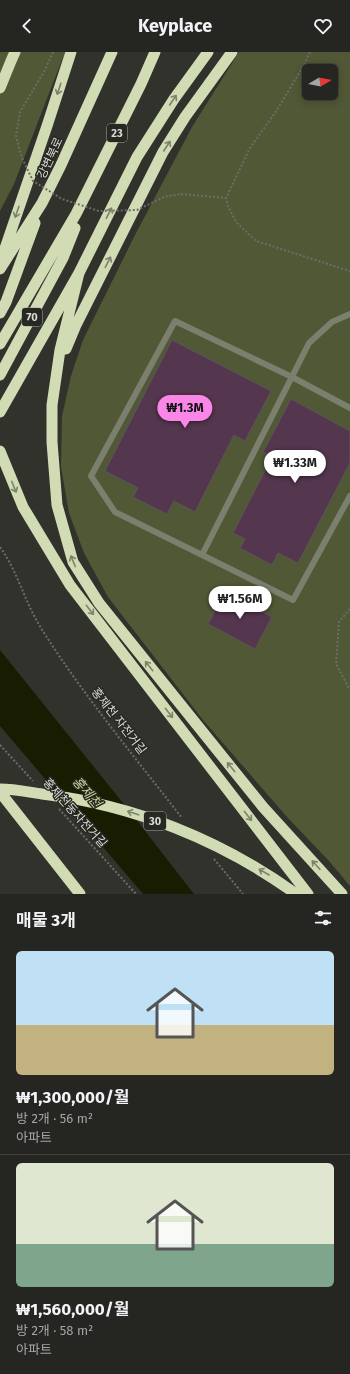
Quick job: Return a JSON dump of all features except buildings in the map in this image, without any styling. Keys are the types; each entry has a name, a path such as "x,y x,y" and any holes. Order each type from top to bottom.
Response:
{"highway":[{"name":"강변북로","path":"0,269 42,203 61,165 112,52"},
{"name":"23","path":"0,344 76,214 141,84 155,52"},
{"path":"141,84 161,52"},
{"path":"0,412 79,273 137,157 174,99 208,52"},
{"path":"52,405 66,349 144,187 170,140 232,52"},
{"path":"0,262 47,126 70,53"},
{"path":"0,88 13,55"},
{"name":"70","path":"0,375 63,258 92,183"},
{"path":"0,313 6,302 42,203"},
{"path":"79,273 60,350 52,405 52,442 57,505 73,562 99,604 263,807 342,894"},
{"path":"0,451 22,507 70,585 308,894"},
{"path":"0,788 14,809"},
{"name":"30","path":"0,788 66,797 115,807 161,822 220,847 271,876 296,894"},
{"path":"0,792 80,894"}],"lane":[{"path":"202,555 309,343 332,322 350,314"},
{"path":"350,408 292,376 175,321 91,476 115,512 294,600 350,496"}],"path":[{"path":"53,52 45,70 20,112 16,136 22,158 34,180 62,199 98,211 137,210 164,197 181,194 226,198"},
{"path":"310,52 278,110 250,148 226,198 228,206 236,222 256,241 350,271"},
{"name":"홍제천 자전거길","path":"0,548 8,558 40,627 82,689 184,820"},
{"path":"350,609 338,622 336,664 350,690"},
{"name":"홍제천동자전거길","path":"0,745 37,785"},
{"name":"홍제천동자전거길","path":"58,808 136,894"},
{"path":"213,857 242,894"}],"shaded area":[{"path":"0,52 65,52 14,184 0,211"},
{"path":"239,52 350,52 350,886 329,861 287,817 203,720 108,597 84,553 69,513 61,467 62,416 71,376 83,340 135,235 192,127"}],"water":[{"name":"홍제천","path":"0,650 194,894 143,894 0,726"}]}
